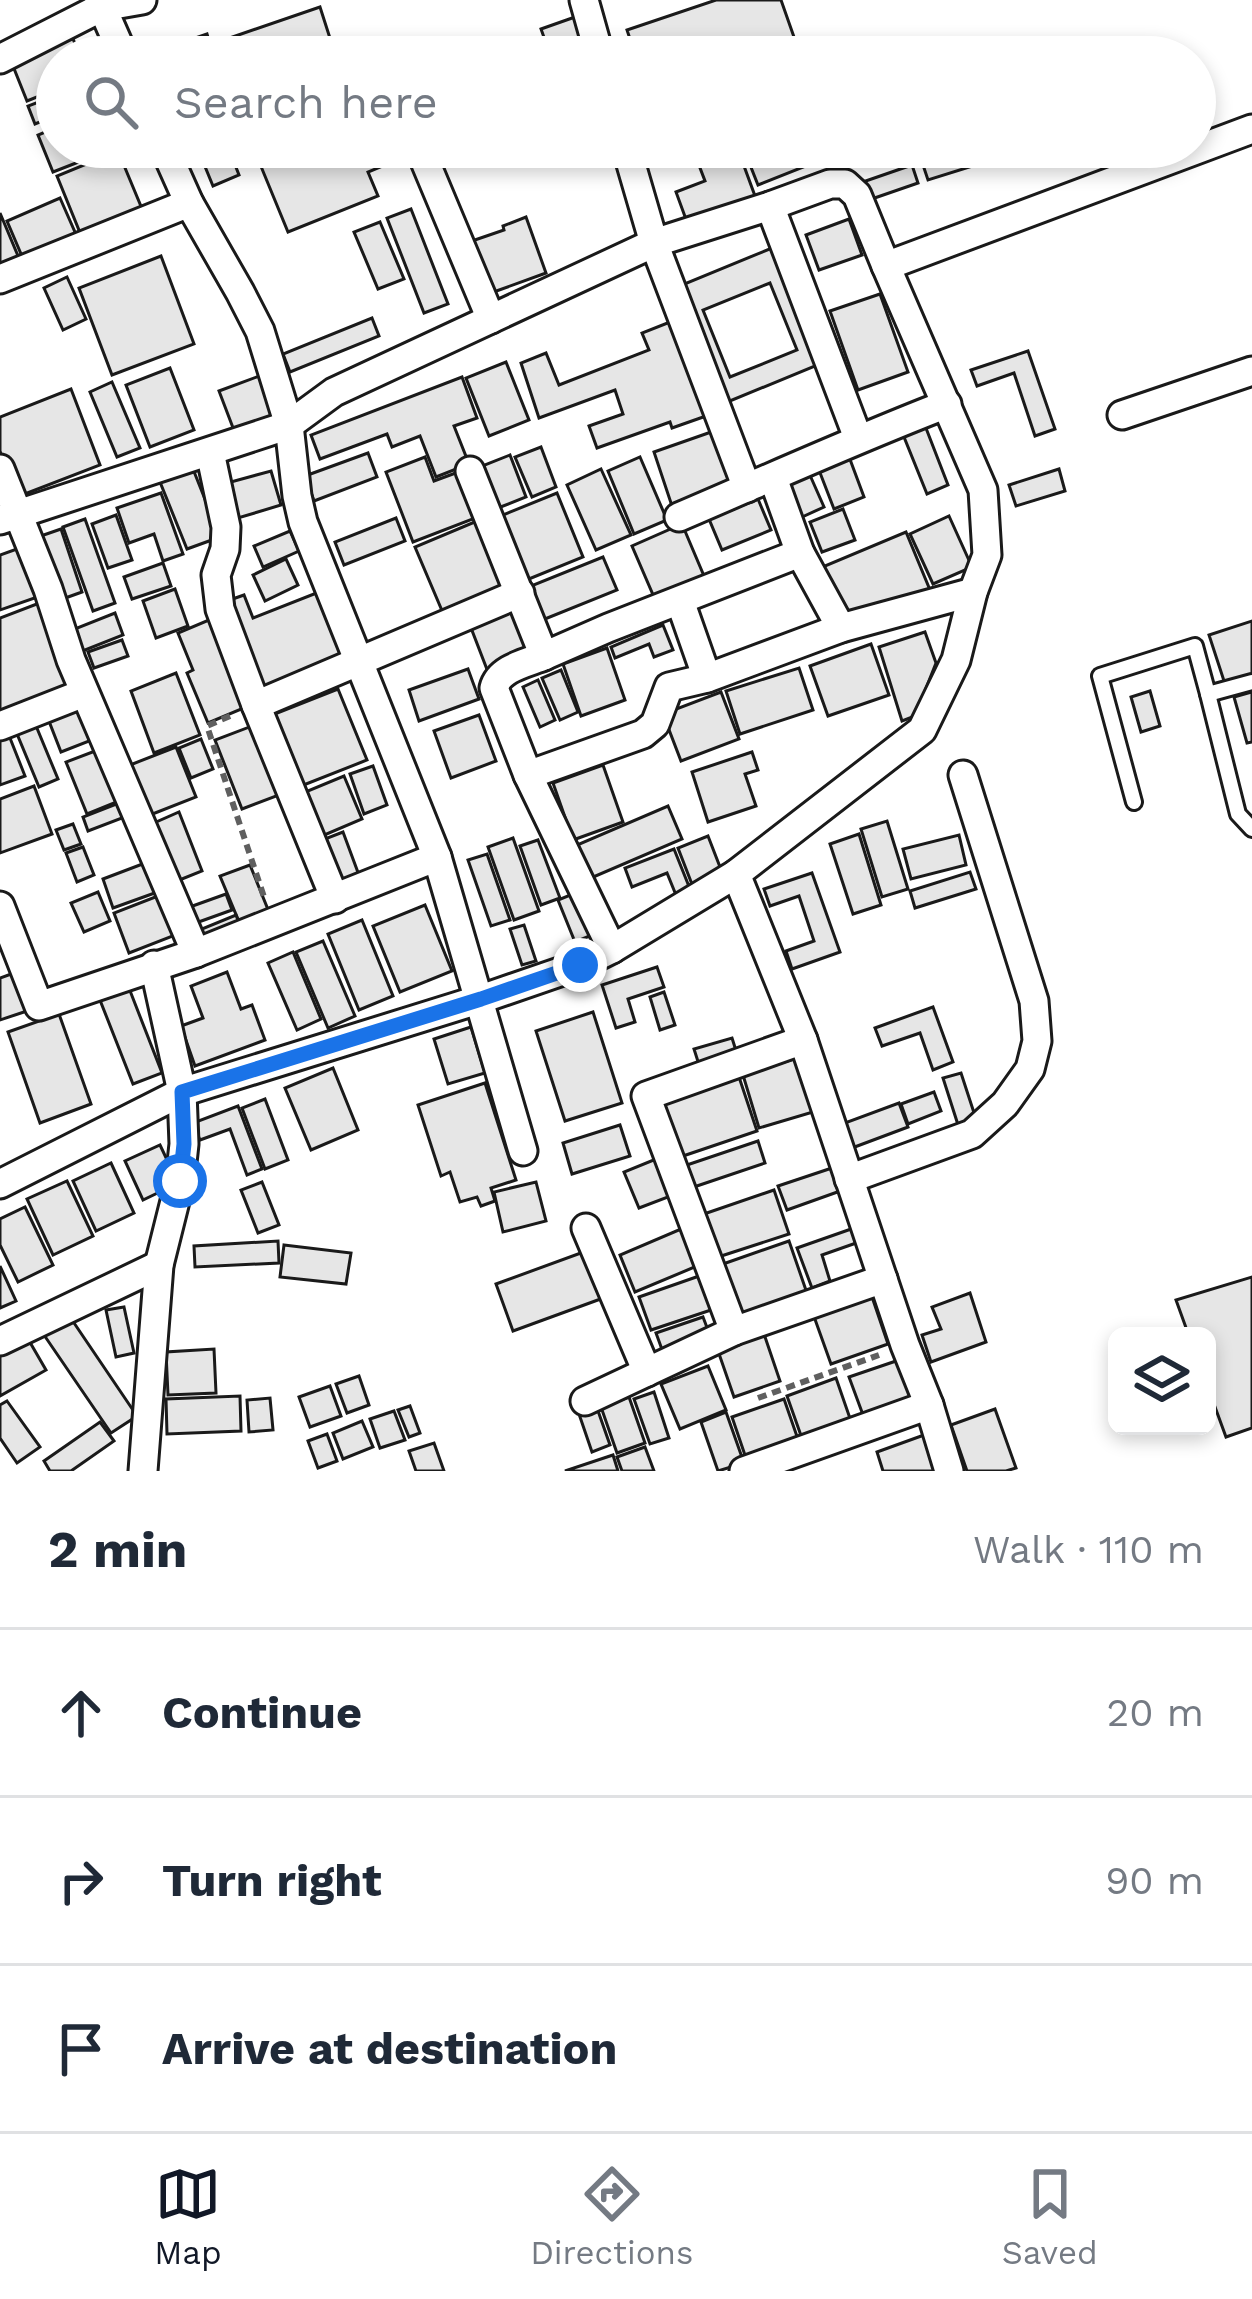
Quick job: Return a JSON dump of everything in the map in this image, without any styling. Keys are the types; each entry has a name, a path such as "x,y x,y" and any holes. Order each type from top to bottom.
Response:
{"street":[{"path":"41,36 101,3 142,0"},
{"path":"584,0 594,36"},
{"path":"101,3 115,36"},
{"path":"0,59 36,39"},
{"path":"1216,142 1252,129"},
{"path":"173,168 260,331 289,425 303,522 437,857 523,1151"},
{"path":"428,168 491,319"},
{"path":"632,168 654,243 760,483 841,628"},
{"path":"886,266 1148,168"},
{"path":"0,1184 182,1092 580,965 736,874 922,730 956,660 987,555 983,490 857,195 845,184 830,184 654,243 334,392 289,425 9,517"},
{"path":"0,279 189,203"},
{"path":"770,206 858,438"},
{"path":"1122,415 1252,370"},
{"path":"679,517 947,404"},
{"path":"210,452 226,527 216,575 220,609 335,899"},
{"path":"0,469 9,517 196,953"},
{"path":"470,471 544,656"},
{"path":"612,950 528,775 494,688 496,679 608,628 800,553"},
{"path":"528,775 643,734 655,724 669,688 707,679 841,628 973,592"},
{"path":"256,705 520,593"},
{"path":"680,601 707,679"},
{"path":"0,726 84,693"},
{"path":"849,1179 972,1134 1005,1104 1030,1069 1037,1041 1034,1001 962,775"},
{"path":"0,906 39,1006 196,953 437,857"},
{"path":"736,874 803,1040 949,1471"},
{"path":"143,1471 159,1265 184,1144 182,1092 154,965"},
{"path":"734,1330 646,1096 803,1040"},
{"path":"586,1228 647,1372"},
{"path":"0,1341 159,1265"},
{"path":"585,1401 734,1330 883,1279"},
{"path":"744,1471 929,1405"}],"lane":[{"path":"1134,802 1100,676 1195,646 1238,814 1252,830"},
{"path":"1208,694 1252,682"}],"path":[{"path":"256,705 207,726 273,922"},
{"path":"758,1399 905,1345"}],"building":[{"path":"716,0 781,0 794,36 629,36 627,30"},
{"path":"320,7 329,36 235,36"},
{"path":"575,17 582,36 544,36 541,29"},
{"path":"36,51 36,97 27,101 11,61"},
{"path":"36,103 36,124 35,124 28,106"},
{"path":"77,168 125,168 145,216 83,240 57,176"},
{"path":"206,168 236,168 239,175 213,186"},
{"path":"262,168 378,168 368,172 378,196 288,232"},
{"path":"700,168 745,168 755,196 687,222 676,192 705,181"},
{"path":"751,168 801,168 758,185"},
{"path":"903,168 913,168 918,183 863,202 857,184"},
{"path":"924,168 966,168 928,180"},
{"path":"60,198 78,239 24,261 7,221"},
{"path":"411,209 448,304 424,313 387,218"},
{"path":"0,213 21,263 0,265"},
{"path":"526,217 546,273 488,294 469,242"},
{"path":"849,219 862,255 819,270 806,235"},
{"path":"380,222 404,279 378,289 354,232"},
{"path":"772,248 820,364 725,403 677,287","holes":["770,283 797,350 730,377 703,310"]},
{"path":"161,256 194,344 112,375 79,288"},
{"path":"67,277 86,319 63,330 44,288"},
{"path":"880,294 908,372 858,390 830,311"},
{"path":"372,318 379,336 290,372 283,354"},
{"path":"670,322 706,416 672,428 670,422 597,448 589,426 623,414 615,390 539,418 521,363 546,353 559,385 649,350 642,333"},
{"path":"1028,351 1055,429 1035,436 1014,373 977,386 971,370"},
{"path":"506,362 529,420 489,436 466,378"},
{"path":"170,368 194,430 150,447 126,385"},
{"path":"262,375 278,417 235,433 219,391"},
{"path":"462,377 477,418 454,426 469,464 436,477 420,436 392,447 387,434 320,459 311,435"},
{"path":"112,382 140,448 117,457 90,392"},
{"path":"71,389 100,465 17,497 0,451 0,417"},
{"path":"924,423 948,485 927,494 902,432"},
{"path":"714,431 735,490 674,512 654,452"},
{"path":"541,447 556,487 532,497 515,457"},
{"path":"368,453 377,477 314,501 305,476"},
{"path":"848,454 864,497 834,509 817,465"},
{"path":"510,455 526,497 498,508 482,466"},
{"path":"425,457 434,481 461,471 478,517 413,542 386,472"},
{"path":"640,457 667,520 634,534 608,471"},
{"path":"191,464 220,537 187,549 158,477"},
{"path":"601,469 631,535 596,550 567,485"},
{"path":"1059,469 1065,491 1016,506 1009,485"},
{"path":"271,471 281,505 238,518 227,483"},
{"path":"809,473 824,507 802,517 788,482"},
{"path":"161,493 183,554 163,561 154,534 129,543 117,508"},
{"path":"557,493 583,557 524,581 498,517"},
{"path":"758,499 771,530 722,550 709,519"},
{"path":"843,509 855,540 822,552 810,522"},
{"path":"116,515 132,560 108,568 92,524"},
{"path":"949,516 972,567 933,584 910,534"},
{"path":"396,518 405,541 344,565 335,542"},
{"path":"85,519 115,603 93,611 63,527"},
{"path":"477,521 508,594 446,620 415,547"},
{"path":"682,524 704,576 654,597 632,546"},
{"path":"61,529 82,592 57,601 35,538"},
{"path":"290,531 299,551 263,567 254,546"},
{"path":"906,532 930,590 845,626 820,568"},
{"path":"28,545 46,594 0,610 0,555"},
{"path":"603,557 617,590 535,623 521,590"},
{"path":"286,559 298,585 265,601 253,575"},
{"path":"163,563 171,586 132,599 124,577"},
{"path":"175,589 188,626 156,638 143,601"},
{"path":"319,592 344,658 260,689 227,601 244,595 253,618"},
{"path":"42,602 74,690 0,718 0,618"},
{"path":"514,602 534,654 488,672 468,620"},
{"path":"115,613 123,635 75,654 67,632"},
{"path":"216,617 251,705 208,723 187,673 193,670 178,633"},
{"path":"1252,621 1252,676 1225,684 1209,635"},
{"path":"663,625 673,650 654,657 649,644 615,658 611,647"},
{"path":"925,632 936,663 915,716 902,721 879,647"},
{"path":"122,640 128,656 94,668 88,652"},
{"path":"871,644 889,695 828,716 810,666"},
{"path":"607,648 625,700 581,716 563,664"},
{"path":"799,668 813,710 740,734 726,691"},
{"path":"468,669 479,699 419,721 409,690"},
{"path":"561,670 578,712 560,720 542,678"},
{"path":"176,673 200,735 154,753 131,691"},
{"path":"538,680 555,720 540,727 523,687"},
{"path":"338,689 367,760 296,788 267,717"},
{"path":"1150,691 1160,726 1141,732 1131,697"},
{"path":"721,692 739,739 681,761 663,714"},
{"path":"1252,692 1252,742 1247,743 1234,697"},
{"path":"83,702 97,738 61,752 47,716"},
{"path":"479,715 496,761 451,778 434,731"},
{"path":"34,721 58,779 39,787 15,729"},
{"path":"260,723 287,792 242,809 215,740"},
{"path":"8,733 25,776 0,785 0,736"},
{"path":"201,739 213,769 191,778 179,748"},
{"path":"176,747 196,797 150,815 130,765"},
{"path":"103,748 124,799 87,814 66,762"},
{"path":"752,752 758,770 745,774 756,806 708,822 692,772"},
{"path":"603,765 623,822 573,840 553,783"},
{"path":"373,766 387,805 364,814 350,774"},
{"path":"344,776 362,819 315,839 298,795"},
{"path":"34,786 52,834 0,853 0,799"},
{"path":"124,801 130,815 88,831 83,817"},
{"path":"668,806 682,839 591,878 577,845"},
{"path":"179,812 202,871 177,881 154,823"},
{"path":"887,821 908,889 882,897 861,829"},
{"path":"73,824 81,844 64,850 56,830"},
{"path":"343,832 363,886 338,896 317,842"},
{"path":"859,834 881,905 853,914 830,844"},
{"path":"959,835 966,865 911,879 903,849"},
{"path":"708,836 725,880 695,892 678,848"},
{"path":"513,838 539,911 514,920 488,847"},
{"path":"538,840 560,898 541,905 520,846"},
{"path":"83,847 94,875 77,882 66,853"},
{"path":"674,849 690,889 676,895 667,873 632,887 625,868"},
{"path":"487,854 510,920 491,926 468,860"},
{"path":"153,860 163,890 113,908 103,879"},
{"path":"250,865 269,912 240,924 220,876"},
{"path":"970,872 976,889 915,908 910,891"},
{"path":"812,873 840,952 792,969 786,951 814,941 799,896 770,906 764,889"},
{"path":"580,891 597,933 575,942 558,900"},
{"path":"98,892 110,921 84,932 71,903"},
{"path":"163,894 178,934 129,953 114,913"},
{"path":"226,894 232,910 193,924 187,908"},
{"path":"425,905 452,971 400,992 373,926"},
{"path":"236,915 243,934 199,951 192,933"},
{"path":"362,920 393,996 359,1010 328,934"},
{"path":"524,925 536,961 522,965 510,929"},
{"path":"323,941 355,1016 328,1028 296,952"},
{"path":"293,952 321,1019 297,1030 268,963"},
{"path":"657,967 664,987 628,999 635,1022 616,1028 602,985"},
{"path":"227,972 241,1009 252,1005 265,1040 195,1066 181,1026 203,1018 191,986"},
{"path":"14,973 27,1011 0,1020 0,978"},
{"path":"127,983 162,1073 133,1084 98,995"},
{"path":"664,992 675,1025 660,1030 650,997"},
{"path":"933,1007 953,1062 933,1070 920,1033 882,1046 875,1028"},
{"path":"593,1012 622,1103 565,1121 536,1031"},
{"path":"59,1014 91,1104 40,1123 8,1032"},
{"path":"471,1027 485,1073 448,1084 434,1039"},
{"path":"732,1038 739,1060 701,1071 694,1049"},
{"path":"797,1058 813,1112 759,1128 743,1075"},
{"path":"333,1068 358,1130 311,1150 285,1088"},
{"path":"961,1073 978,1125 960,1131 943,1078"},
{"path":"738,1074 757,1131 683,1156 663,1100"},
{"path":"485,1083 516,1180 491,1188 495,1201 481,1206 477,1197 460,1202 450,1172 441,1176 418,1105"},
{"path":"934,1092 941,1111 908,1124 901,1104"},
{"path":"265,1099 288,1160 265,1169 242,1108"},
{"path":"899,1103 908,1127 852,1148 842,1124"},
{"path":"238,1106 262,1169 247,1175 230,1129 200,1140 193,1123"},
{"path":"620,1125 630,1156 572,1174 563,1143"},
{"path":"758,1141 765,1163 685,1190 678,1168"},
{"path":"160,1145 178,1183 143,1200 125,1161"},
{"path":"661,1157 676,1194 639,1208 624,1172"},
{"path":"111,1163 134,1213 96,1231 73,1181"},
{"path":"835,1167 843,1190 787,1210 778,1186"},
{"path":"67,1181 93,1236 53,1255 27,1199"},
{"path":"262,1182 279,1225 258,1233 241,1190"},
{"path":"536,1182 546,1221 503,1232 494,1192"},
{"path":"774,1190 789,1234 715,1258 701,1215"},
{"path":"25,1207 53,1265 18,1282 0,1245 0,1219"},
{"path":"854,1228 859,1242 822,1255 830,1281 812,1288 797,1248"},
{"path":"681,1229 697,1266 635,1292 620,1255"},
{"path":"278,1241 279,1263 195,1267 194,1246"},
{"path":"789,1241 808,1296 742,1319 723,1264"},
{"path":"284,1245 351,1253 346,1284 280,1277"},
{"path":"589,1250 606,1297 513,1331 496,1284"},
{"path":"0,1266 16,1301 0,1308"},
{"path":"702,1275 714,1309 651,1330 639,1297"},
{"path":"1252,1277 1252,1428 1226,1437 1216,1410 1216,1327 1186,1327 1176,1300"},
{"path":"870,1291 888,1344 831,1364 812,1311"},
{"path":"970,1293 986,1342 931,1362 922,1335 941,1329 932,1307"},
{"path":"124,1307 134,1353 116,1357 106,1310"},
{"path":"70,1317 137,1416 111,1433 44,1335"},
{"path":"703,1317 711,1338 664,1355 656,1333"},
{"path":"763,1331 780,1381 734,1397 717,1348"},
{"path":"24,1332 46,1370 0,1396 0,1346"},
{"path":"214,1349 216,1393 168,1395 166,1352"},
{"path":"899,1360 916,1405 866,1423 849,1377"},
{"path":"708,1366 726,1410 680,1429 661,1384"},
{"path":"359,1376 369,1405 347,1413 336,1384"},
{"path":"836,1378 853,1427 804,1444 787,1396"},
{"path":"330,1386 341,1416 310,1427 299,1397"},
{"path":"654,1392 669,1438 650,1444 634,1399"},
{"path":"240,1396 241,1431 167,1434 166,1399"},
{"path":"629,1397 645,1443 617,1453 601,1407"},
{"path":"270,1398 273,1430 249,1432 247,1400"},
{"path":"784,1399 800,1445 748,1464 732,1417"},
{"path":"7,1401 40,1447 17,1463 0,1438 0,1405"},
{"path":"410,1406 420,1433 409,1437 398,1410"},
{"path":"597,1408 610,1445 592,1452 579,1414"},
{"path":"995,1409 1016,1468 967,1471 951,1425"},
{"path":"394,1411 405,1440 380,1448 370,1419"},
{"path":"726,1412 744,1463 718,1471 701,1422"},
{"path":"362,1421 373,1447 343,1459 333,1433"},
{"path":"100,1422 114,1441 71,1471 50,1471 44,1461"},
{"path":"327,1434 337,1461 318,1468 308,1441"},
{"path":"924,1435 936,1471 883,1471 877,1452"},
{"path":"434,1443 444,1471 416,1471 409,1451"},
{"path":"645,1447 654,1471 622,1471 617,1457"},
{"path":"613,1455 618,1471 565,1471"}],"route":[{"path":"180,1181 182,1092 580,965"}]}
